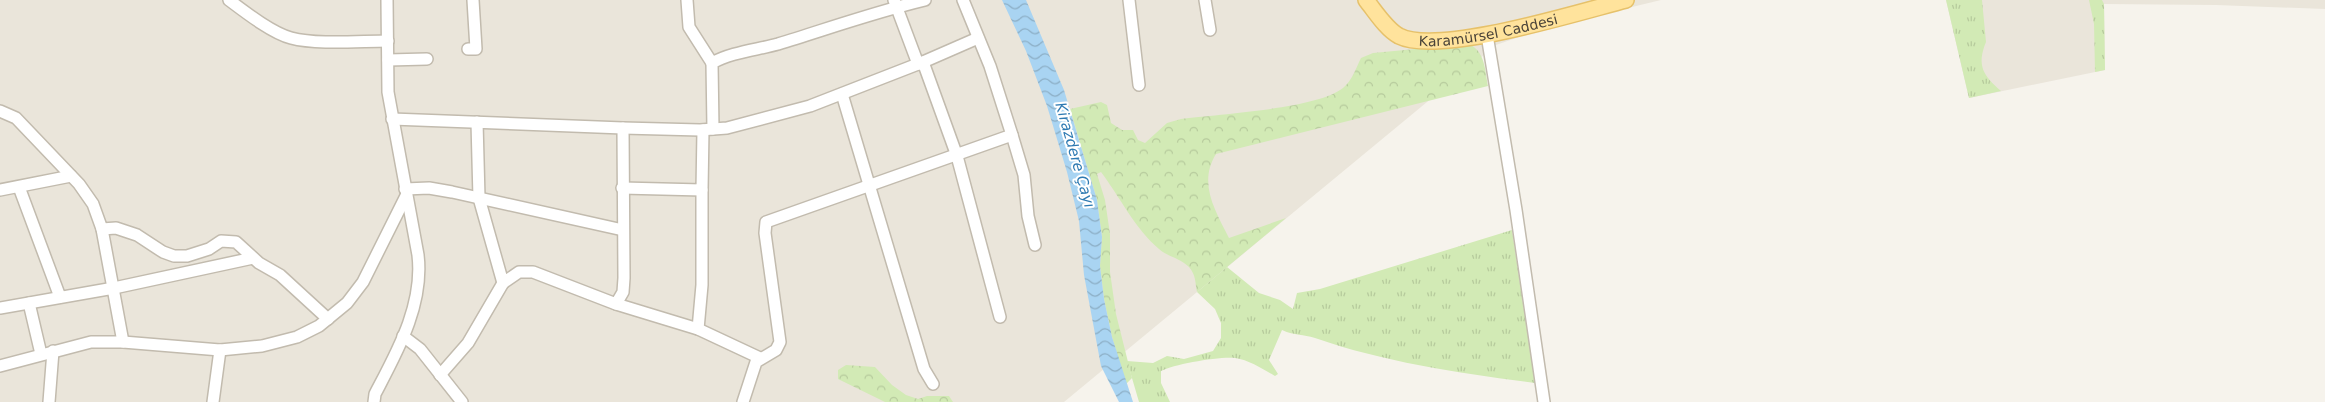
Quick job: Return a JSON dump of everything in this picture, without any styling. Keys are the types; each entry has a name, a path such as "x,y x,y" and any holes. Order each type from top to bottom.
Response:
{"main road":[{"name":"Karamürsel Caddesi","path":"1366,0 1392,31 1407,39 1443,40 1487,35 1626,0"}],"street":[{"path":"229,0 277,32 291,38 388,41"},
{"path":"374,402 375,394 403,336 416,299 420,275 388,92 387,0"},
{"path":"468,49 476,49 473,0"},
{"path":"687,0 689,27 712,63 702,190 702,294 698,329"},
{"path":"712,63 729,55 765,48 895,4 925,0"},
{"path":"963,0 1022,165 1028,216 1035,245"},
{"path":"1129,0 1139,85"},
{"path":"1205,0 1210,30"},
{"path":"895,4 921,63 957,156 1000,317"},
{"path":"1487,35 1516,210 1544,402"},
{"path":"392,119 622,128 727,128 785,114 842,94 978,38"},
{"path":"388,60 427,59"},
{"path":"842,94 924,369 933,384"},
{"path":"0,111 16,118 72,176 92,204 102,229 123,342"},
{"path":"476,122 479,198 503,283"},
{"path":"616,304 624,287 622,128"},
{"path":"742,402 755,365 760,358 776,350 780,342 765,224 769,220 869,187 1012,135"},
{"path":"0,190 72,176"},
{"path":"19,187 60,297"},
{"path":"406,193 429,188 623,230"},
{"path":"622,188 702,190"},
{"path":"0,366 91,342 123,342 220,350 262,346 297,337 328,319 347,303 363,282 406,193"},
{"path":"102,229 116,228 137,235 163,252 174,256 187,256 209,249 221,241 236,242 254,258 280,275 328,319"},
{"path":"0,308 114,288 254,258"},
{"path":"440,375 468,343 503,283 519,272 533,272 616,304 698,329 760,358"},
{"path":"29,303 42,354"},
{"path":"403,336 420,349 462,402"},
{"path":"212,402 220,350"},
{"path":"48,402 53,351"}],"shaded area":[{"path":"0,0 1661,0 1545,28 1496,45 1064,402 0,402"},
{"path":"1946,0 2325,0 2325,9 2216,5 2104,4 2105,70 1969,98"}],"green space":[{"path":"1946,0 1982,0 1986,42 1982,58 1983,70 2001,91 1969,98"},
{"path":"2089,0 2102,0 2104,4 2105,70 2095,72 2094,24"},
{"path":"1468,44 1474,47 1481,56 1488,86 1216,154 1208,175 1210,196 1229,238 1286,218 1197,292 1194,276 1189,267 1163,252 1150,241 1101,172 1097,174 1105,200 1110,234 1110,272 1116,314 1132,378 1126,384 1112,337 1104,299 1100,266 1102,237 1097,200 1070,109 1101,102 1107,105 1111,123 1122,130 1133,130 1138,140 1145,143 1167,123 1181,119 1266,110 1312,101 1330,95 1343,88 1349,82 1361,58 1373,53"},
{"path":"1512,230 1535,383 1396,361 1282,330 1269,360 1278,374 1275,376 1251,363 1235,358 1198,361 1161,371 1161,383 1170,402 1139,402 1127,361 1153,363 1167,356 1184,359 1213,351 1221,338 1221,323 1215,309 1197,292 1227,267 1259,293 1280,300 1293,309 1297,293 1320,289"},
{"path":"846,365 875,367 892,385 906,395 918,399 927,396 949,396 953,402 885,402 838,379 838,370"}],"water":[{"name":"Kirazdere Çayı","path":"1002,0 1026,0 1064,90 1097,200 1102,237 1100,266 1104,299 1112,337 1133,402 1119,402 1101,366 1084,275 1079,221 1067,172 1047,106 1026,51"}]}
